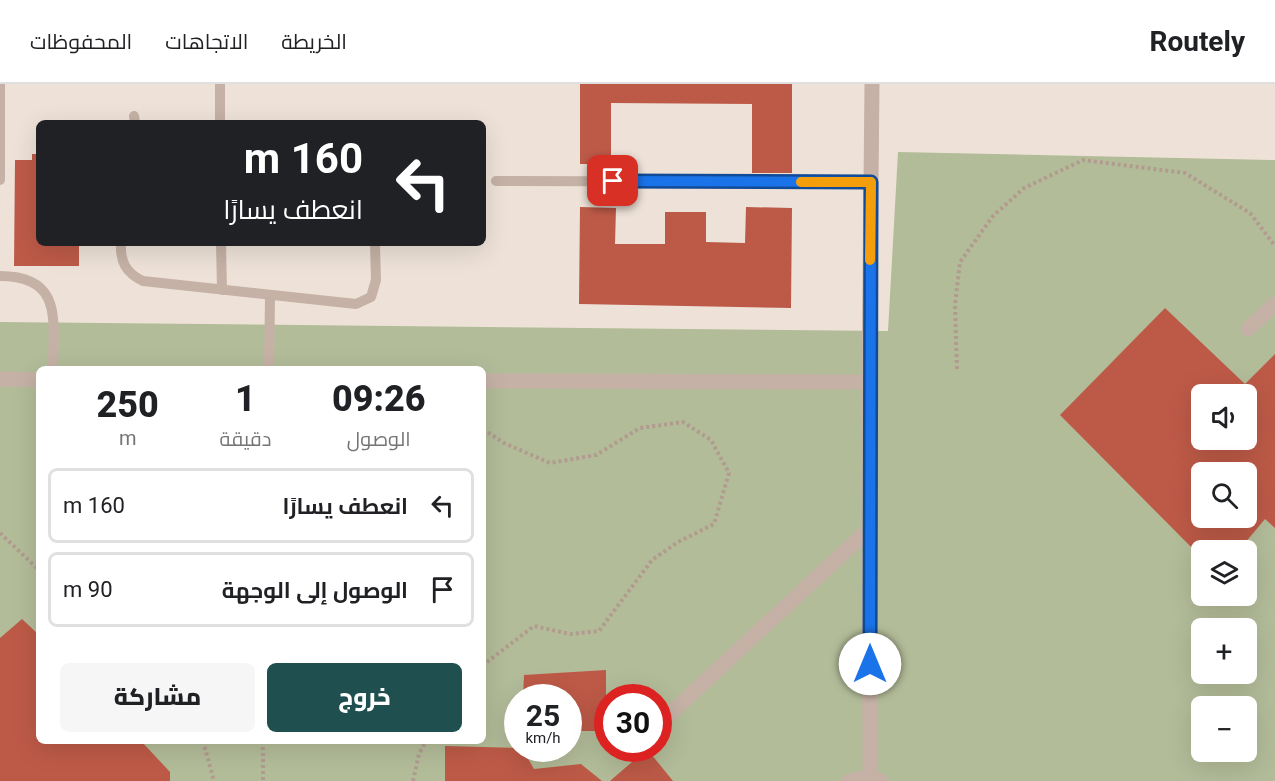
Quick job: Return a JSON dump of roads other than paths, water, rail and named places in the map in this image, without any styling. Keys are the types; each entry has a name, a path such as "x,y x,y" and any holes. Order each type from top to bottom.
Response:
{"street":[{"path":"849,781 875,779 869,529 872,84"},
{"path":"1248,329 1275,304"},
{"path":"0,379 36,380"},
{"path":"486,381 869,382"},
{"path":"672,712 869,529"}],"lane":[{"path":"0,84 0,180"},
{"path":"220,84 220,120"},
{"path":"496,181 871,182"},
{"path":"121,246 123,264 130,275 144,281 356,304 365,302 374,290 375,246"},
{"path":"221,246 222,290"},
{"path":"0,276 28,279 50,298 53,310 53,366"},
{"path":"269,366 270,296"}]}
